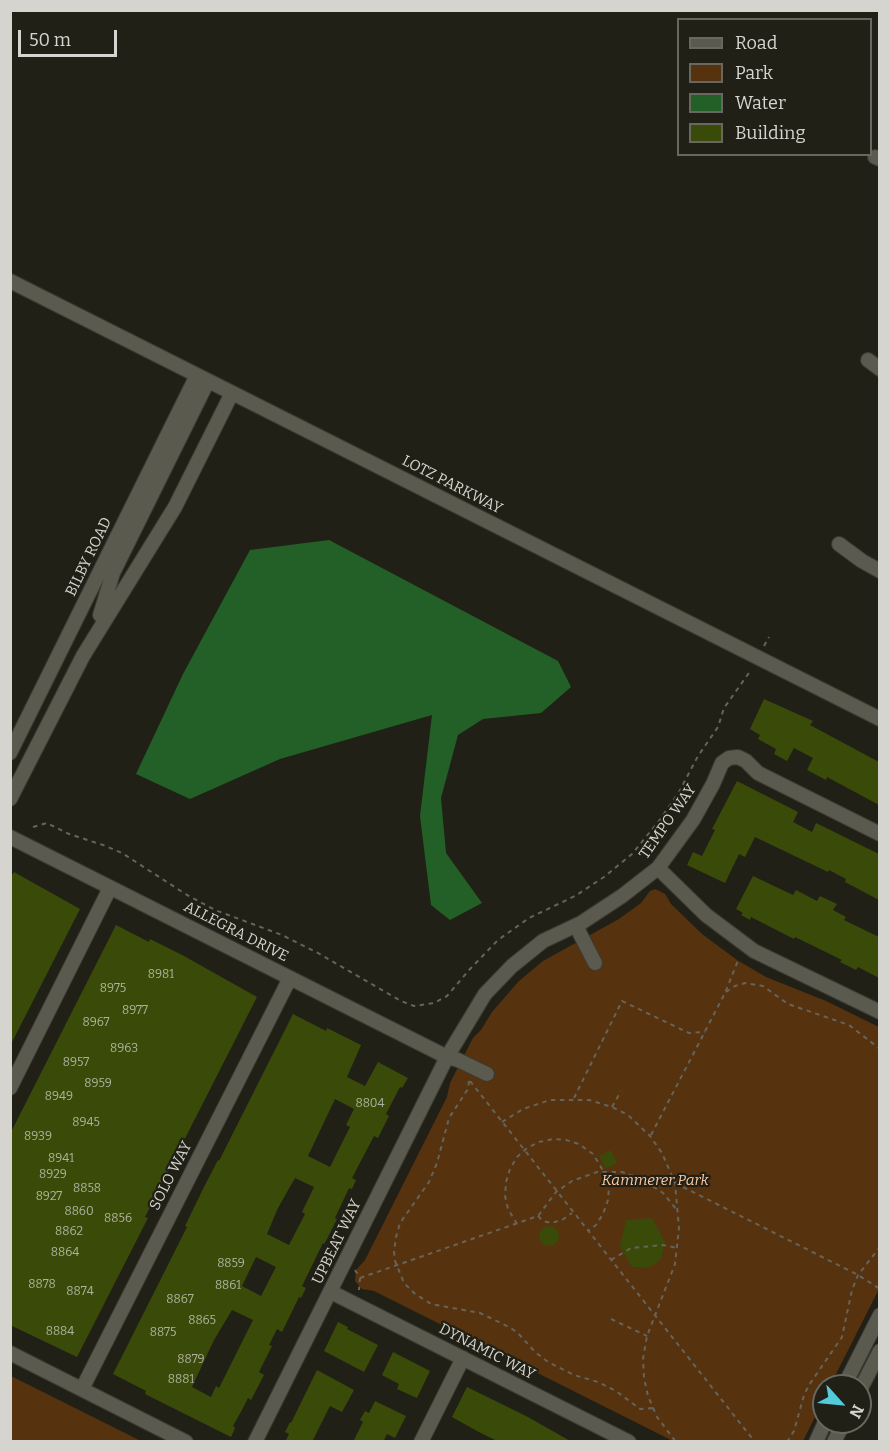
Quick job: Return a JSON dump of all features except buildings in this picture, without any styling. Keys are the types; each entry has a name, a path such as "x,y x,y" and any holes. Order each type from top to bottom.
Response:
{"street":[{"name":"LOTZ PARKWAY","path":"10,281 879,719"},
{"path":"867,360 879,369"},
{"name":"BILBY ROAD","path":"83,656 103,608 113,573 203,378"},
{"name":"BILBY ROAD","path":"10,753 203,378"},
{"name":"BILBY ROAD","path":"10,800 83,656 124,585 175,507 232,393"},
{"path":"839,544 879,571"},
{"name":"TEMPO WAY","path":"447,1057 485,994 512,966 543,941 576,926 622,896 658,868 693,820 722,763 729,758 738,757 746,761 758,773 879,834"},
{"name":"ALLEGRA DRIVE","path":"10,837 447,1057 488,1074"},
{"path":"658,868 706,915 754,951 879,1012"},
{"path":"10,1088 110,888"},
{"path":"576,926 595,963"},
{"name":"SOLO WAY","path":"82,1389 290,978"},
{"name":"UPBEAT WAY","path":"255,1442 447,1057"},
{"name":"DYNAMIC WAY","path":"331,1292 629,1442"},
{"path":"850,1374 879,1315"},
{"path":"868,1374 879,1351"},
{"path":"10,1353 186,1442"},
{"path":"421,1442 463,1358"}],"path":[{"path":"33,827 47,822 69,834 103,844 122,853 187,895 215,910 282,935 401,1001 414,1006 434,1003 447,996 498,940 529,918 575,896 604,877 632,854 679,792 698,756 718,727 724,708 758,658 769,637"},
{"path":"650,1136 725,993 740,958"},
{"path":"725,993 745,983 763,986 778,998 798,1008 849,1025 879,1049"},
{"path":"573,1099 622,1001 689,1033 705,1032"},
{"path":"462,1074 755,1442"},
{"path":"469,1081 468,1089 449,1118 437,1163 429,1182 400,1223 394,1252 404,1283 422,1300 443,1307 480,1313 491,1318 517,1332 535,1352 548,1362 616,1391 640,1409 653,1408"},
{"path":"612,1107 621,1091"},
{"path":"502,1122 535,1104 549,1100 590,1100 628,1115 650,1136 662,1153 675,1183 679,1228 675,1264 646,1336 643,1359 644,1378 653,1408 676,1442"},
{"path":"517,1224 508,1209 505,1196 510,1169 524,1150 539,1142 553,1139 566,1140 579,1144 593,1154 604,1172 609,1187 608,1200 603,1214 596,1225 588,1231"},
{"path":"360,1278 538,1216 556,1192 584,1176 597,1172 622,1172 642,1179 663,1193 678,1211"},
{"path":"675,1183 858,1275 879,1289"},
{"path":"538,1216 543,1221 551,1222 562,1220 572,1213"},
{"path":"611,1260 631,1248 663,1245 676,1248"},
{"path":"787,1442 794,1431 800,1406 809,1384 842,1337 852,1290 858,1275 879,1247"},
{"path":"353,1268 360,1278 359,1290"},
{"path":"611,1319 646,1336"}],"green space":[{"name":"Kammerer Park","path":"655,889 665,894 671,904 702,934 737,960 766,977 826,1001 879,1027 879,1289 836,1374 812,1374 812,1423 803,1441 673,1441 374,1291 362,1289 355,1281 356,1270 365,1260 447,1097 450,1083 473,1038 492,1012 519,981 543,961 619,919 641,903 650,891"},
{"path":"11,1376 141,1441 11,1441"}],"water":[{"path":"329,540 558,661 571,687 541,713 483,719 458,735 441,798 446,853 482,903 450,920 431,905 420,816 432,715 280,759 190,799 136,774 183,674 250,550"}]}
